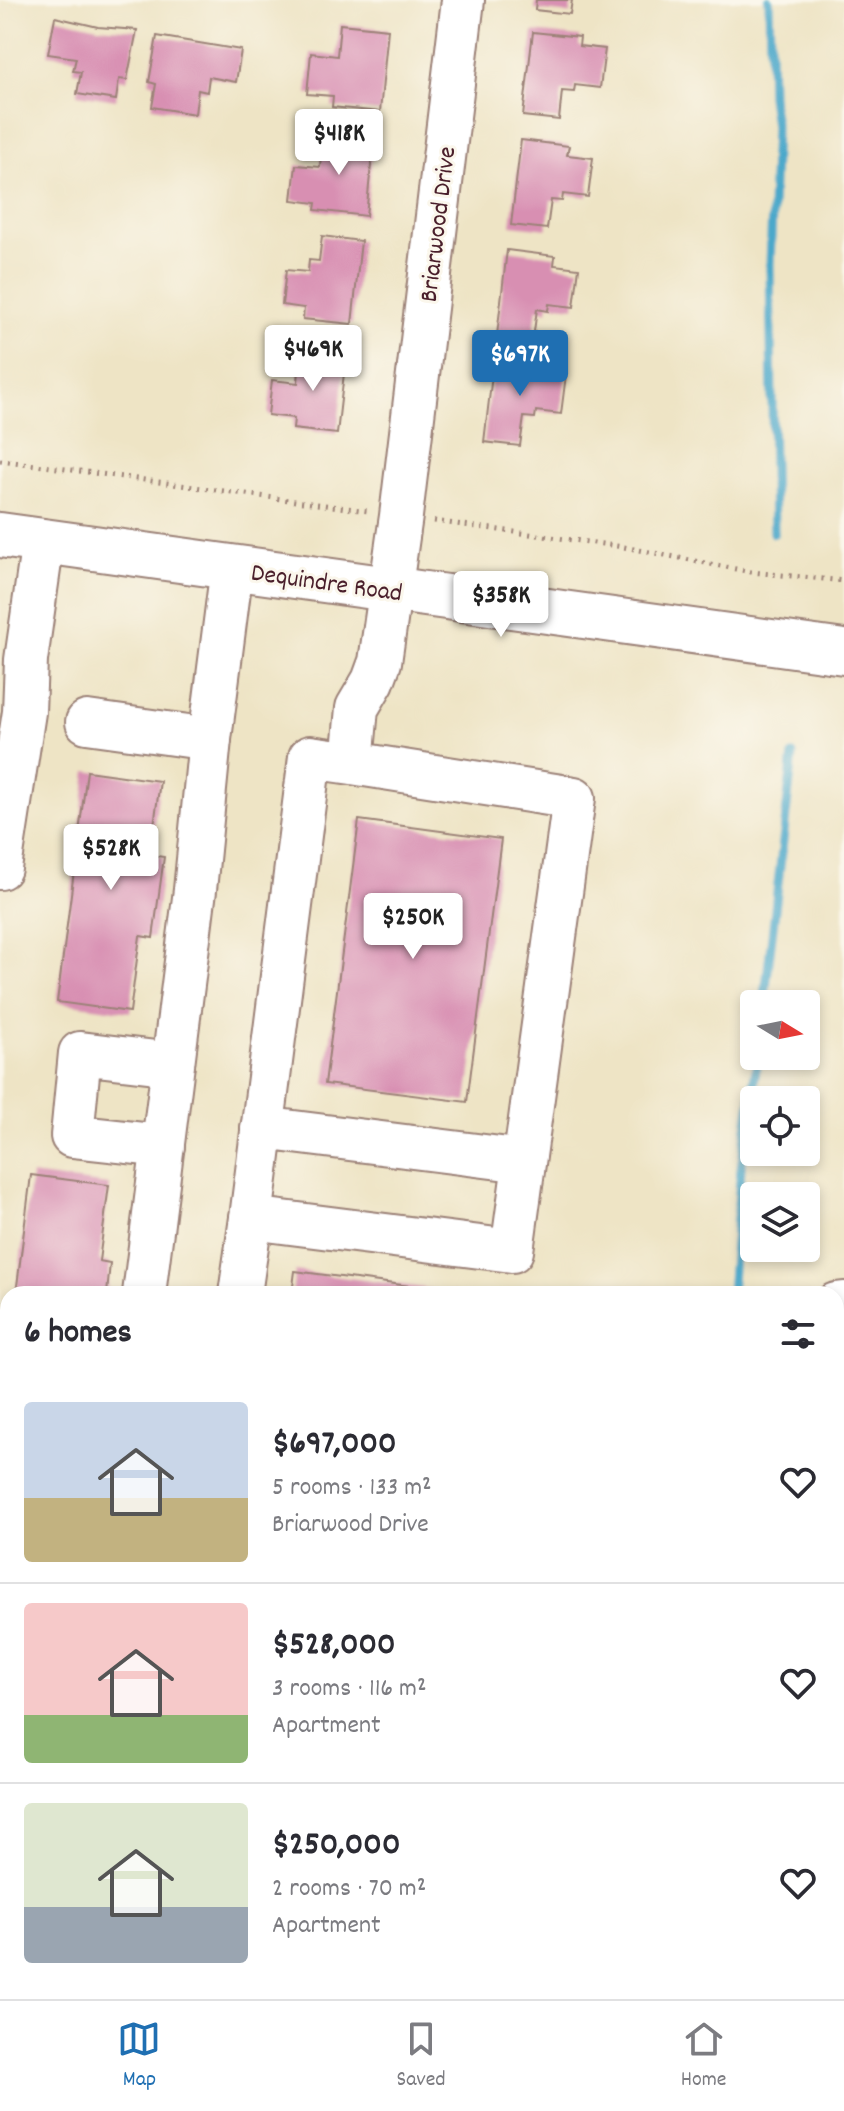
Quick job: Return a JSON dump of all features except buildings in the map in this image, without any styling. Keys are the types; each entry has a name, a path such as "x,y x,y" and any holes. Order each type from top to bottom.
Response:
{"main road":[{"name":"Dequindre Road","path":"0,535 844,652"}],"street":[{"name":"Briarwood Drive","path":"352,763 357,708 380,662 401,516 463,0"},
{"path":"0,868 12,710 26,660 43,541"},
{"path":"145,1286 232,567"},
{"path":"87,722 210,739"},
{"path":"241,1286 310,757 574,798 512,1251 251,1218"},
{"path":"163,1146 72,1136 80,1053 173,1064"},
{"path":"262,1128 524,1161"}],"path":[{"path":"0,460 377,513"},
{"path":"424,519 624,547 751,572 844,581"}],"waterway":[{"path":"769,0 771,96 775,126 770,265 774,533"},
{"path":"766,990 793,755"},
{"path":"732,1286 741,1168 756,1070"}]}
